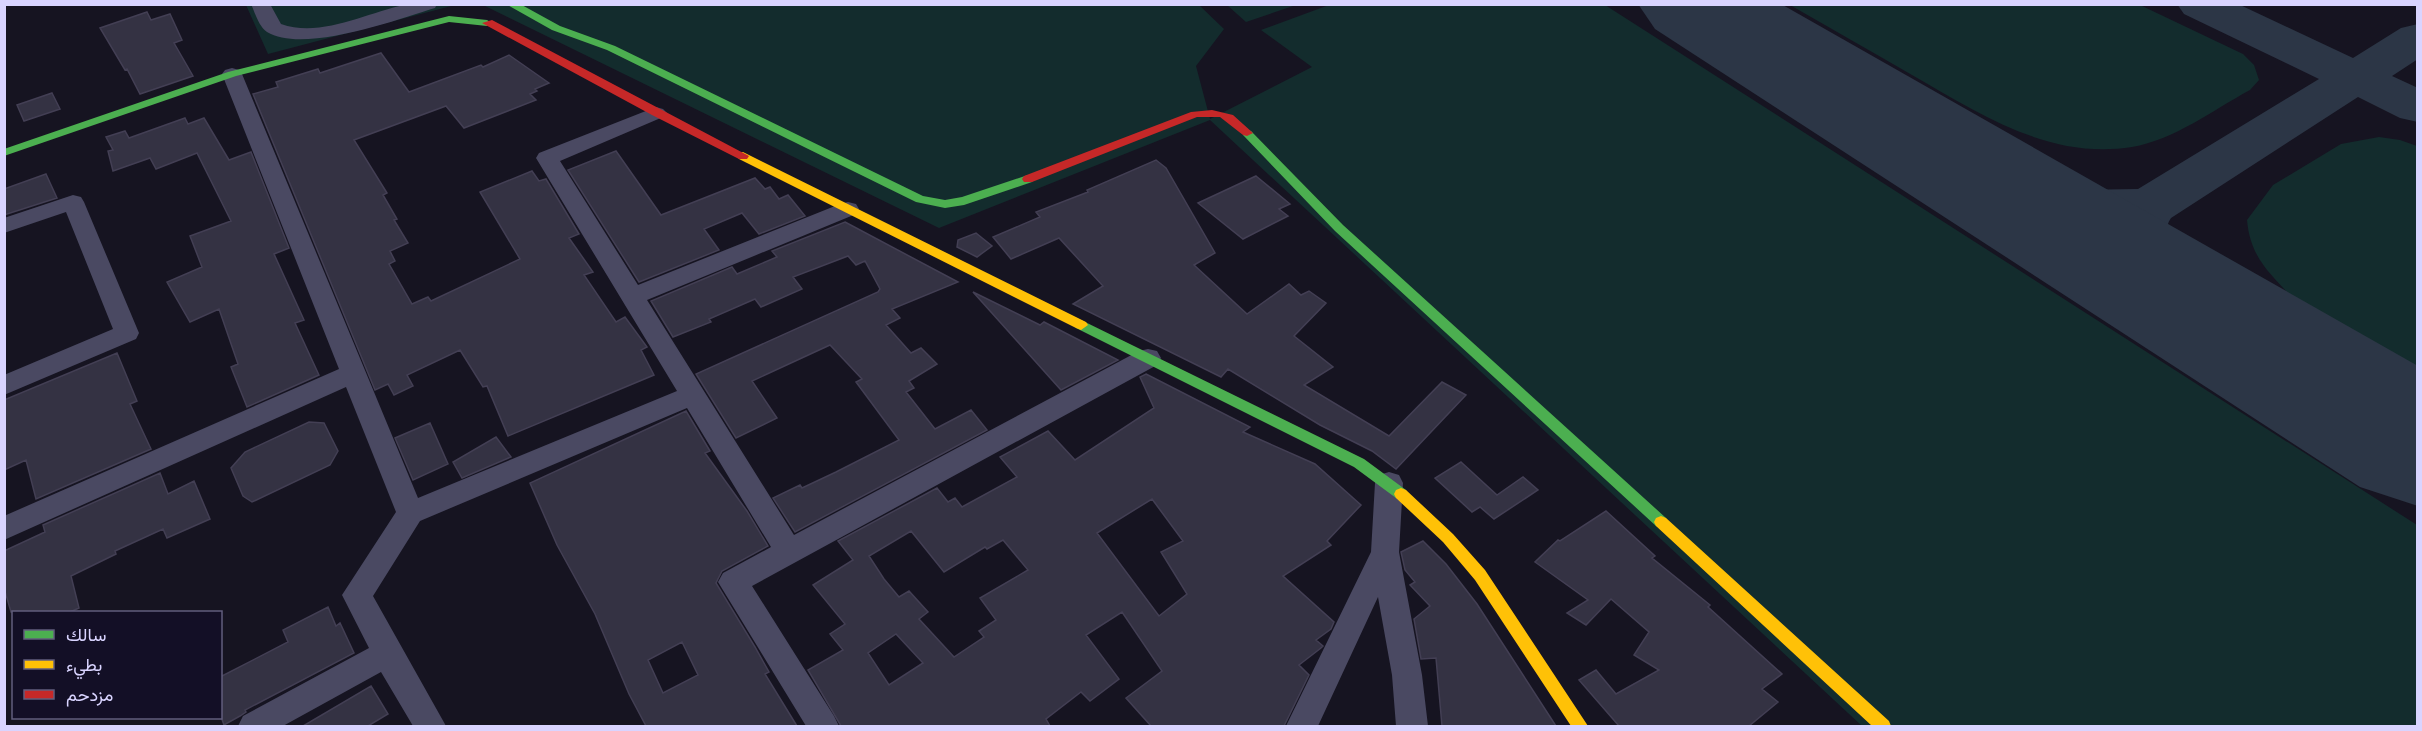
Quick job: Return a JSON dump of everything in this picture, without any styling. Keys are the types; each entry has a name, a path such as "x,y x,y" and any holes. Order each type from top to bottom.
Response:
{"street":[{"path":"260,4 270,25 275,29 304,34 345,27 428,4"},
{"path":"511,4 556,28 611,48 920,200 937,203 964,201 1055,169 1195,114 1220,112 1231,116 1339,228 1883,726"},
{"path":"4,153 232,75 449,19 492,23 656,113 1359,463 1389,483 1440,529 1474,568 1566,701 1580,726"},
{"path":"232,75 410,513"},
{"path":"656,113 547,158 789,552"},
{"path":"4,226 74,202 127,333 4,386"},
{"path":"632,297 848,209"},
{"path":"823,726 733,582 1148,358"},
{"path":"4,528 353,373"},
{"path":"430,726 387,653 357,595 410,513 693,395"},
{"path":"1389,483 1385,552 1407,675 1412,726"},
{"path":"1302,726 1385,552"},
{"path":"254,726 387,653"}],"green space":[{"path":"246,5 455,5 268,54"},
{"path":"483,5 1199,5 1224,29 1196,66 1210,119 1312,67 1261,30 1329,5 1605,5 2417,525 2417,726 1862,726 1210,120 939,228"},
{"path":"1227,5 1296,5 1246,22"},
{"path":"1790,5 2140,5 2243,54 2254,65 2259,80 2250,90 2163,138 2132,147 2102,149 2072,147 2016,130 1963,105"},
{"path":"2379,137 2400,140 2417,146 2417,368 2288,293 2260,261 2252,243 2247,220 2273,185 2341,144"}],"building":[{"path":"147,12 151,20 170,14 182,40 174,43 193,76 140,94 127,69 125,70 100,28"},
{"path":"381,53 409,92 481,65 483,67 509,55 549,83 535,89 537,91 530,94 536,100 464,128 446,106 354,140 387,193 383,195 408,243 390,251 395,261 389,264 412,304 428,297 431,301 520,259 480,192 532,171 539,181 546,179 579,234 569,238 593,272 584,275 616,322 625,317 647,347 641,350 654,375 508,436 487,386 483,387 460,350 407,375 413,386 394,395 388,384 375,390 253,94 278,87 276,82 318,69 320,73"},
{"path":"52,93 60,109 24,121 17,105"},
{"path":"185,118 188,124 204,118 229,160 251,152 289,248 274,254 304,320 295,323 319,375 247,407 231,367 238,364 219,309 190,322 167,282 202,267 190,236 231,221 197,153 156,169 150,158 113,171 108,151 113,150 106,137 125,131 129,138"},
{"path":"616,151 661,215 755,178 765,189 770,187 779,199 788,195 805,216 759,234 742,213 704,229 719,250 639,282 568,170"},
{"path":"1156,160 1166,168 1215,253 1194,265 1247,314 1289,284 1301,295 1309,291 1326,303 1294,336 1333,367 1304,385 1389,436 1442,382 1466,395 1396,469 1372,451 1320,425 1228,369 1221,377 1073,304 1103,286 1059,238 1011,259 993,237 1040,217 1036,212 1088,192 1087,190"},
{"path":"46,174 57,198 4,215 4,189"},
{"path":"1256,176 1290,204 1279,209 1288,216 1243,239 1198,203"},
{"path":"845,222 958,282 892,309 900,318 886,325 911,353 921,348 937,364 909,381 914,388 906,392 935,429 971,410 987,430 795,532 773,498 800,485 802,488 899,440 856,382 862,379 830,345 752,381 777,418 736,438 696,374 878,292 880,289 865,261 856,265 848,256 793,277 802,289 761,307 755,299 709,319 711,322 673,337 651,301 732,267 737,274 777,257 772,251"},
{"path":"976,233 992,246 977,257 957,247 958,240"},
{"path":"973,292 1040,325 1044,322 1118,360 1061,390"},
{"path":"117,353 137,401 130,404 151,449 36,499 26,460 4,470 4,400"},
{"path":"1146,374 1250,427 1243,432 1315,464 1361,505 1327,541 1331,545 1283,576 1334,622 1331,629 1316,640 1323,646 1299,665 1309,675 1284,726 1151,726 1126,698 1162,671 1122,612 1086,635 1119,679 1090,701 1081,692 1046,719 1050,726 841,726 808,670 843,650 830,634 845,624 813,585 853,560 838,541 937,488 948,502 955,498 962,507 1017,477 1000,457 1048,431 1075,460 1154,408 1140,377","holes":["1152,499 1183,541 1161,552 1187,594 1159,616 1097,533","911,531 944,572 985,547 987,549 1003,540 1028,570 980,598 996,620 979,631 984,637 954,657 919,619 928,612 909,591 899,597 869,556","896,634 923,663 889,685 868,653"]},
{"path":"686,411 710,451 705,453 747,511 768,546 722,571 716,583 755,647 769,672 765,674 797,726 646,726 629,694 595,614 557,545 530,483","holes":["682,642 698,675 663,693 648,660"]},
{"path":"309,422 324,423 338,451 330,465 252,502 243,496 231,468 245,452"},
{"path":"430,423 448,464 413,480 395,438"},
{"path":"496,437 511,457 462,478 453,462"},
{"path":"1461,462 1497,495 1523,477 1538,490 1494,519 1480,507 1472,512 1435,478"},
{"path":"160,473 168,494 194,481 210,519 167,538 163,529 115,551 116,554 71,576 79,608 72,611 11,612 4,588 4,551 45,532 43,525"},
{"path":"1606,511 1655,556 1652,558 1710,605 1708,607 1782,674 1762,689 1778,702 1749,726 1619,726 1579,680 1596,670 1616,694 1659,670 1634,655 1649,632 1611,599 1586,625 1567,613 1588,600 1535,562 1558,540 1560,541"},
{"path":"1423,541 1446,564 1477,604 1556,726 1442,726 1436,658 1421,659 1414,619 1430,606 1410,585 1415,582 1405,570 1401,552"},
{"path":"328,607 336,626 340,623 354,653 245,710 246,712 224,725 222,719 222,676 288,642 283,630"},
{"path":"371,686 388,714 368,726 303,726"}],"taxiway":[{"path":"2200,4 2355,77"},
{"path":"2355,77 2418,38"},
{"path":"2152,205 2355,77"},
{"path":"2355,77 2418,107"},
{"path":"2004,192 2077,208 2112,209 2152,205"},
{"path":"2152,205 2138,224 2138,241 2168,291"}],"runway":[{"path":"1696,4 2418,443"}],"traffic: fast":[{"path":"511,4 556,28 611,48 920,199 945,204 964,201 1028,179"},
{"path":"4,153 232,74 449,19 487,23"},
{"path":"1247,133 1339,228 1661,522"},
{"path":"1081,325 1359,463 1401,494"}],"traffic: slow":[{"path":"743,156 1081,325"},
{"path":"1401,494 1448,538 1480,575 1580,726"},
{"path":"1661,522 1883,726"}],"traffic: jam":[{"path":"487,23 492,23 656,113 743,156"},
{"path":"1028,179 1195,114 1224,115 1247,133"}]}
